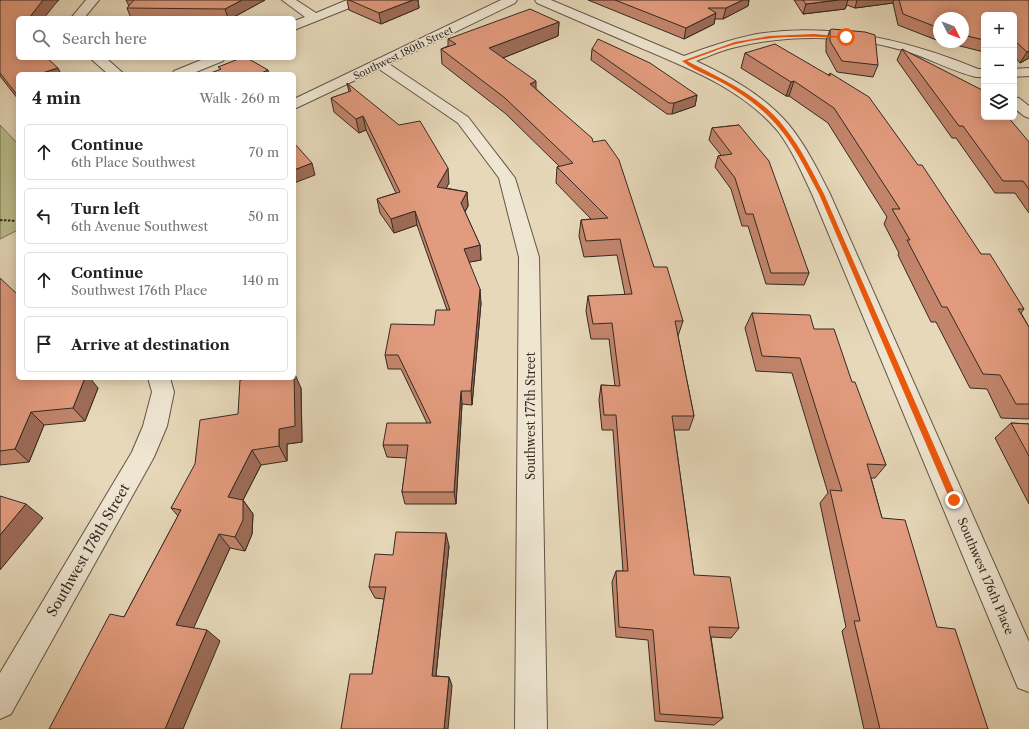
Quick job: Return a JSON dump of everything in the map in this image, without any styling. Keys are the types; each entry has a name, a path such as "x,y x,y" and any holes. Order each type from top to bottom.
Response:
{"street":[{"path":"79,16 94,0"},
{"path":"288,0 315,18"},
{"path":"296,25 358,0"},
{"name":"Southwest 180th Street","path":"296,104 511,0"},
{"name":"Southwest 176th Place","path":"541,0 684,61 733,87 759,104 783,128 801,155 821,194 1029,677"},
{"path":"684,61 735,43 769,37 814,35 846,37 886,43 924,52 981,75"},
{"path":"99,60 114,72"},
{"path":"184,72 213,60"},
{"name":"Southwest 177th Street","path":"380,64 463,120 507,178 529,257 531,729"},
{"path":"1017,72 1029,72"},
{"path":"1017,103 1029,113"},
{"name":"Southwest 178th Street","path":"4,690 142,457 155,426 161,385"}],"path":[{"path":"0,220 16,221"}],"green space":[{"path":"0,125 16,142 16,231 0,239"}],"building":[{"path":"0,0 43,0 31,16 16,16 16,60 49,60 58,68 45,72 16,72 16,93 0,73"},
{"path":"134,0 242,0 225,9 127,8"},
{"path":"349,0 413,0 379,13"},
{"path":"615,0 743,0 726,8 708,8 716,13 686,28"},
{"path":"803,0 838,0 806,4"},
{"path":"899,0 1029,0 1029,51 1027,52 1017,43 1017,12 981,12 981,39 969,36 969,12 933,12 933,26 903,14"},
{"path":"530,9 559,22 489,48 536,81 530,84 592,138 593,142 605,140 619,160 654,267 667,267 683,321 675,321 694,416 672,416 694,575 730,577 739,628 709,627 723,718 660,714 653,630 619,627 616,571 628,571 616,415 604,415 601,385 620,386 612,323 593,324 588,296 632,294 620,239 586,241 581,220 608,218 557,167 573,163 505,98 441,49 456,44 448,39"},
{"path":"830,30 865,32 875,35 878,65 842,61 830,41"},
{"path":"598,39 650,63 697,95 674,103 669,103 592,49"},
{"path":"775,44 830,76 830,73 869,97 918,165 922,165 981,254 990,254 1024,309 1018,309 1029,327 1029,404 1016,404 1000,375 983,374 947,307 942,307 907,240 910,240 892,209 900,209 834,108 794,81 791,82 745,53"},
{"path":"902,49 981,89 981,120 1011,120 1029,142 1029,189 1023,181 1003,181 963,126 959,126"},
{"path":"236,60 250,60 268,70 264,72 213,72 221,69 218,67"},
{"path":"347,83 399,125 420,121 448,168 437,187 467,192 461,203 480,245 464,249 480,289 471,391 461,391 454,492 402,492 408,445 383,445 387,423 431,423 398,355 385,355 391,324 434,325 436,310 450,310 415,211 391,219 377,199 400,192 363,116 356,119 331,98 351,91"},
{"path":"739,125 769,161 809,273 771,273 753,214 746,214 735,178 718,156 732,154 712,128"},
{"path":"296,145 312,163 296,169"},
{"path":"0,278 16,293 16,380 84,380 73,408 31,412 15,449 0,451"},
{"path":"752,313 810,315 814,329 834,329 852,382 855,382 886,465 867,464 882,518 905,520 937,627 955,629 988,729 880,729 854,621 860,621 830,490 842,491 800,358 762,356"},
{"path":"240,380 294,380 295,426 279,429 279,446 252,450 228,497 243,500 243,520 235,537 219,534 176,625 207,630 165,729 49,729 110,614 124,617 181,510 171,508 195,464 200,420 238,414"},
{"path":"1011,423 1029,424 1029,456"},
{"path":"0,496 26,504 0,535"},
{"path":"396,532 446,533 432,676 449,677 444,729 341,729 350,674 372,674 386,587 369,587 375,554 393,555"}],"route":[{"path":"846,37 814,35 769,37 735,43 684,61 733,87 759,104 783,128 801,155 821,194 954,500"}]}
